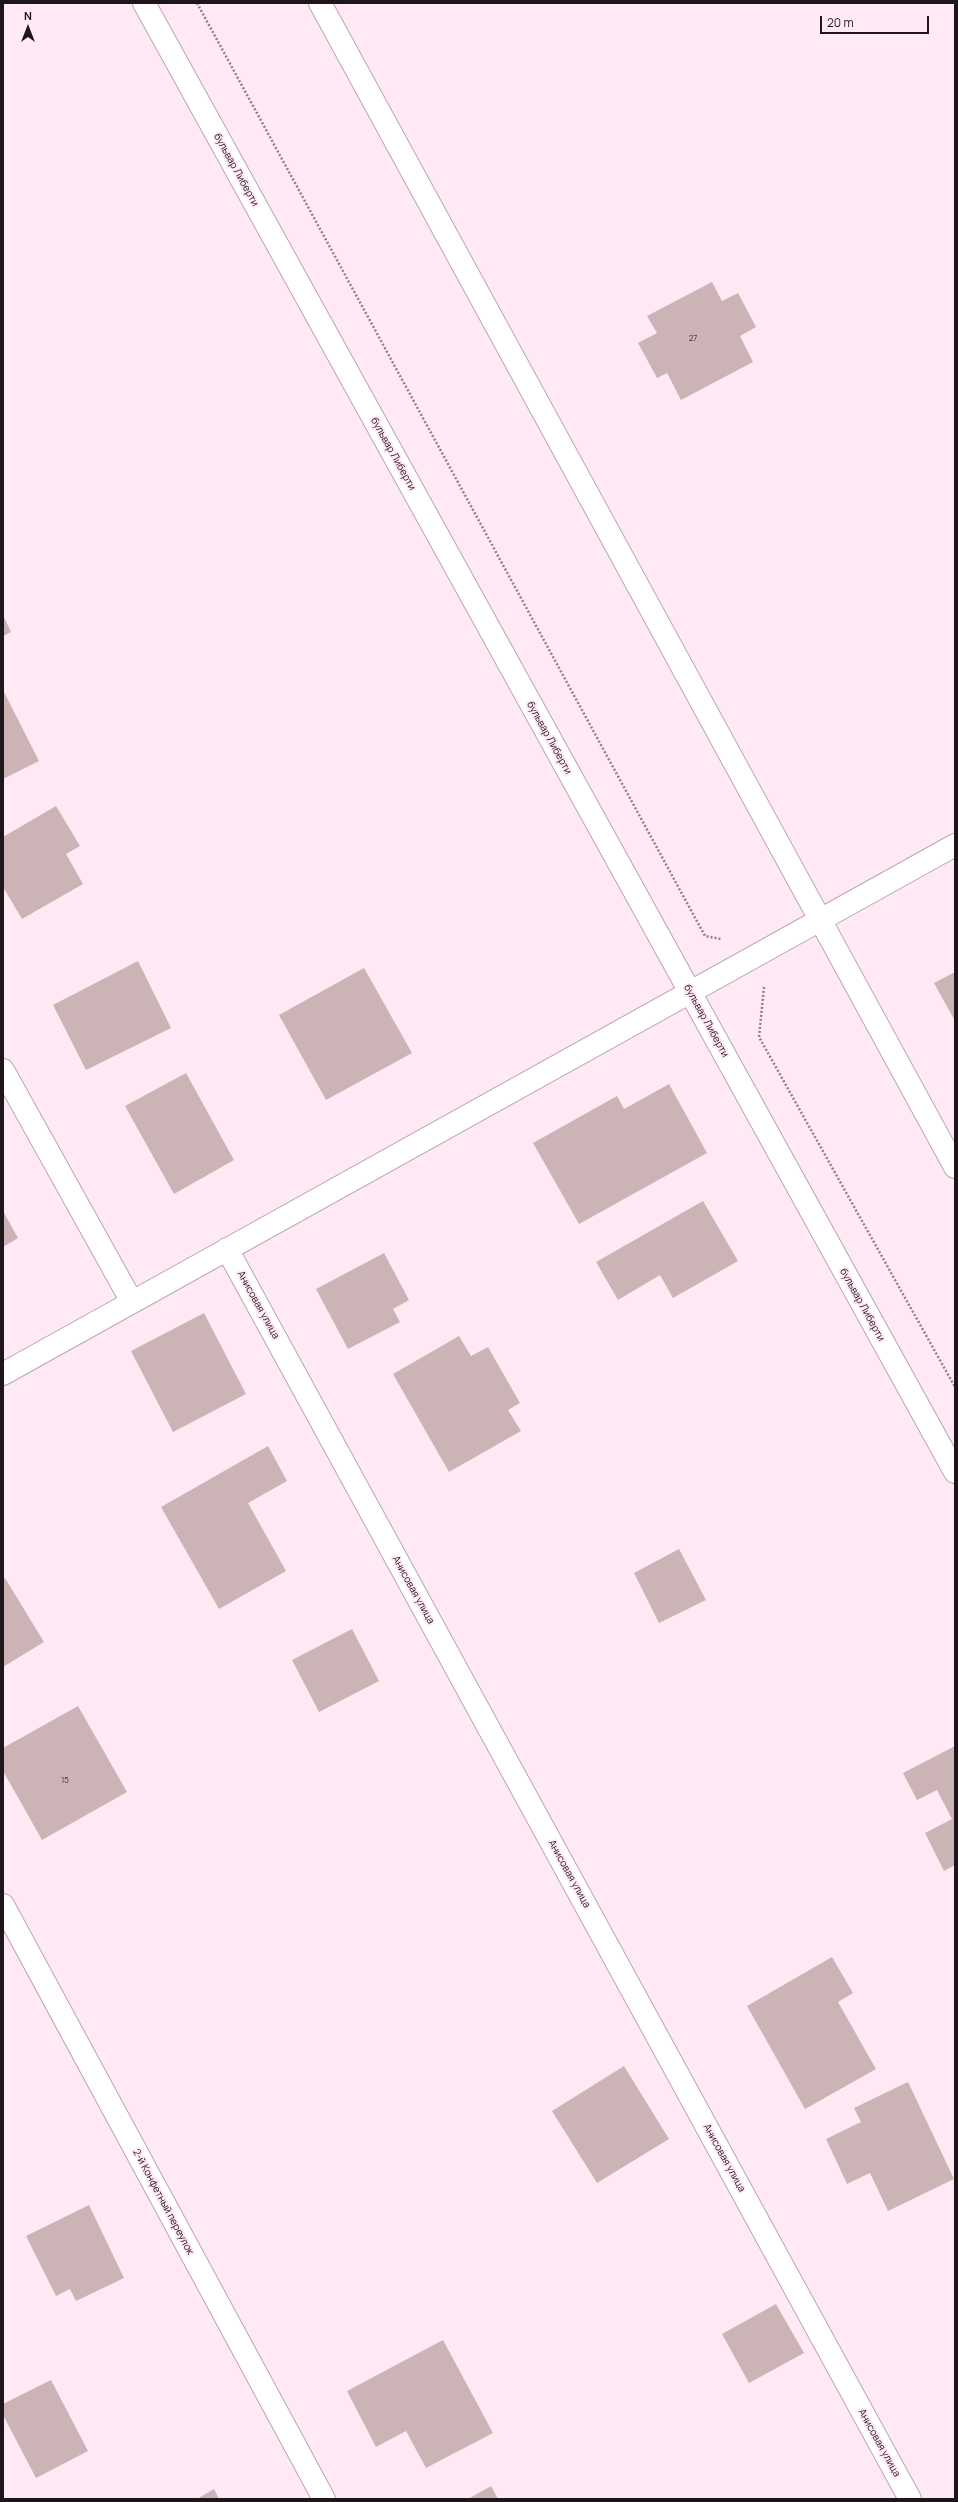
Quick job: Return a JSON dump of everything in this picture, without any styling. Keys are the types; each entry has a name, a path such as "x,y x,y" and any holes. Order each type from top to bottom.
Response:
{"street":[{"name":"бульвар Либерти","path":"144,3 955,1472"},
{"path":"320,3 955,1167"},
{"path":"3,1374 955,845"},
{"path":"3,1070 132,1302"},
{"name":"Анисовая улица","path":"227,1249 910,2499"},
{"name":"2-й Конфетный переулок","path":"3,1905 324,2499"}],"path":[{"path":"197,3 705,936 768,949 759,1038 955,1387"}],"building":[{"path":"712,282 722,301 738,293 756,327 740,336 753,362 681,400 667,373 657,378 638,343 657,333 647,316"},
{"path":"3,615 11,632 3,636"},
{"path":"3,690 39,761 3,779"},
{"path":"56,806 80,846 66,854 83,884 22,919 3,887 3,837"},
{"path":"138,961 171,1028 86,1070 53,1005"},
{"path":"364,968 412,1053 326,1100 279,1015"},
{"path":"955,972 955,1021 934,983"},
{"path":"186,1073 234,1160 174,1194 125,1106"},
{"path":"669,1084 707,1153 579,1224 533,1143 617,1096 624,1109"},
{"path":"703,1201 738,1261 673,1298 660,1275 618,1300 596,1262"},
{"path":"3,1211 18,1238 3,1247"},
{"path":"384,1253 409,1300 393,1309 400,1322 348,1349 316,1289"},
{"path":"204,1313 246,1394 173,1432 131,1351"},
{"path":"459,1336 471,1356 488,1347 520,1403 508,1410 521,1431 449,1472 393,1374"},
{"path":"268,1446 287,1481 248,1503 286,1571 219,1609 161,1507"},
{"path":"679,1549 706,1600 659,1623 634,1573"},
{"path":"5,1578 44,1642 3,1667 3,1579"},
{"path":"352,1629 379,1681 319,1712 292,1660"},
{"path":"78,1706 127,1792 42,1840 3,1771 3,1748"},
{"path":"955,1746 955,1865 944,1871 925,1833 952,1819 937,1790 917,1800 903,1773"},
{"path":"832,1957 853,1993 838,2002 876,2069 805,2109 747,2006"},
{"path":"624,2066 669,2139 597,2183 552,2111"},
{"path":"908,2082 954,2179 888,2211 870,2173 847,2184 826,2139 861,2122 854,2108"},
{"path":"89,2205 124,2278 76,2301 70,2289 56,2296 26,2236"},
{"path":"776,2304 804,2353 749,2383 722,2334"},
{"path":"443,2340 493,2433 426,2468 406,2431 376,2447 347,2391"},
{"path":"51,2380 88,2451 36,2478 3,2415 3,2404"},
{"path":"491,2486 498,2499 468,2499"},
{"path":"214,2489 219,2499 197,2499"}]}
